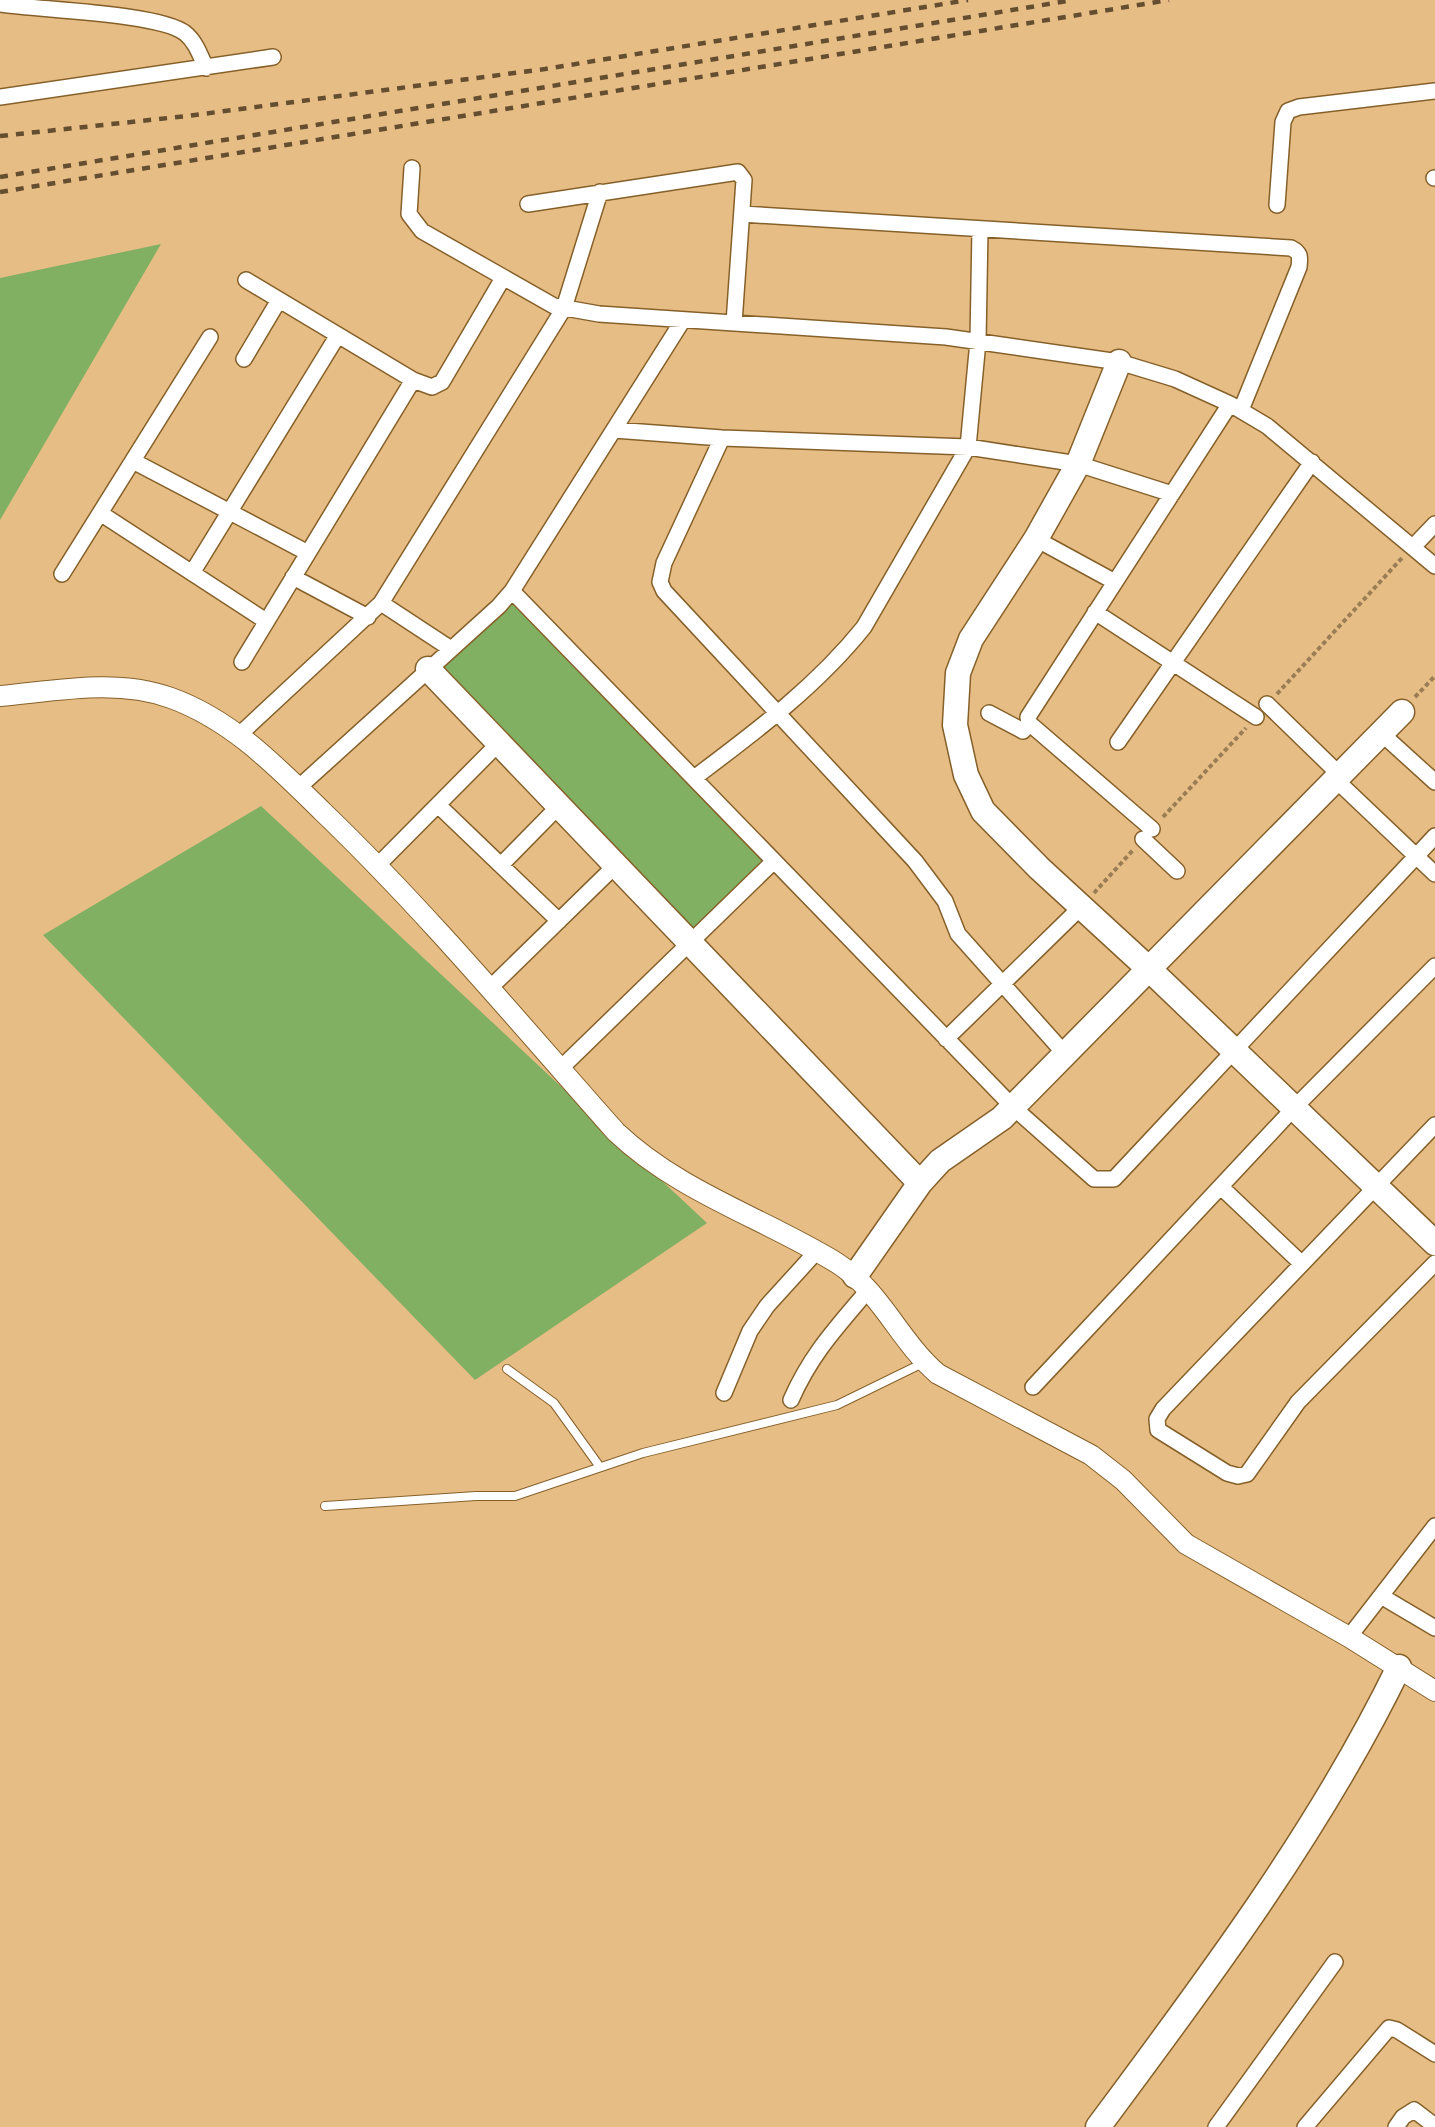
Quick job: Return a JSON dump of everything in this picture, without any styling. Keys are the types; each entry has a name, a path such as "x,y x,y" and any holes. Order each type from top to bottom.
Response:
{"main road":[{"path":"1119,362 1078,464 1036,539 971,639 958,673 955,725 966,775 983,811 1435,1243"},
{"path":"428,669 920,1183"},
{"path":"862,1283 920,1183 953,1150 989,1129 1013,1107 1402,712"},
{"path":"1098,2127 1203,1986 1238,1934 1353,1758 1399,1667"}],"street":[{"path":"0,4 91,13 169,25 183,32 194,42 206,68"},
{"path":"0,97 273,57"},
{"path":"1277,205 1283,122 1288,111 1299,107 1435,91"},
{"path":"412,168 409,214 412,221 422,231 554,306 600,314 978,341 1119,362 1175,379 1236,407 1312,462 1435,567"},
{"path":"528,204 738,172 744,180 734,323"},
{"path":"239,735 381,603 564,308 600,192"},
{"path":"742,214 1291,249 1298,252 1299,267 1236,407 1172,494 1031,710 1029,723 1023,731 989,713"},
{"path":"694,778 777,716 848,647 864,627 968,447 978,341 980,229"},
{"path":"246,280 413,380 432,387 442,382 503,278"},
{"path":"244,359 279,300"},
{"path":"298,788 483,622 512,591 683,320"},
{"path":"192,573 338,335"},
{"path":"62,574 210,338"},
{"path":"242,662 413,380"},
{"path":"614,429 722,438 968,447 1078,464 1172,494"},
{"path":"722,438 664,563 660,582 664,591 777,716 915,861 945,901 958,934 1001,985 1065,1054"},
{"path":"133,460 308,552"},
{"path":"1118,742 1312,462"},
{"path":"100,513 266,621"},
{"path":"1413,546 1435,525"},
{"path":"1036,539 1115,582"},
{"path":"293,577 368,617"},
{"path":"512,591 1013,1107 1094,1179 1114,1179 1435,836"},
{"path":"381,603 451,649"},
{"path":"1095,612 1256,717"},
{"path":"0,696 102,687 139,690 171,698 239,735 378,865 636,1151 675,1177 816,1252 862,1283 925,1363 954,1385 1091,1455 1123,1480 1186,1544 1349,1637 1435,1691"},
{"path":"1267,705 1435,874"},
{"path":"1029,723 1148,834 1177,871"},
{"path":"1381,733 1435,782"},
{"path":"378,865 499,743"},
{"path":"438,805 559,921"},
{"path":"501,866 559,806"},
{"path":"560,1069 774,861"},
{"path":"490,988 616,865"},
{"path":"946,1039 1081,907"},
{"path":"1034,1387 1294,1108 1435,966"},
{"path":"1435,1125 1301,1263 1157,1419 1158,1430 1227,1473 1238,1476 1247,1474 1298,1402 1435,1263"},
{"path":"1221,1187 1301,1263"},
{"path":"724,1392 750,1331 767,1306 816,1252"},
{"path":"791,1400 804,1369 862,1283"},
{"path":"1349,1637 1435,1526"},
{"path":"1381,1596 1435,1628"},
{"path":"1216,2127 1335,1962"},
{"path":"1305,2127 1389,2028 1435,2054"},
{"path":"1396,2127 1403,2116 1414,2110 1435,2126"}],"lane":[{"path":"325,1506 476,1496 515,1496 643,1453 837,1405 925,1363"},
{"path":"507,1369 554,1403 600,1467"}],"path":[{"path":"1402,712 1435,676"}],"green space":[{"path":"161,244 0,520 0,278"},
{"path":"512,591 774,861 690,943 428,669"},
{"path":"261,806 707,1223 475,1380 43,935"}],"railway":[{"path":"0,136 187,116 545,69 968,0"},
{"path":"0,177 1073,0"},
{"path":"0,192 1169,0"}]}
